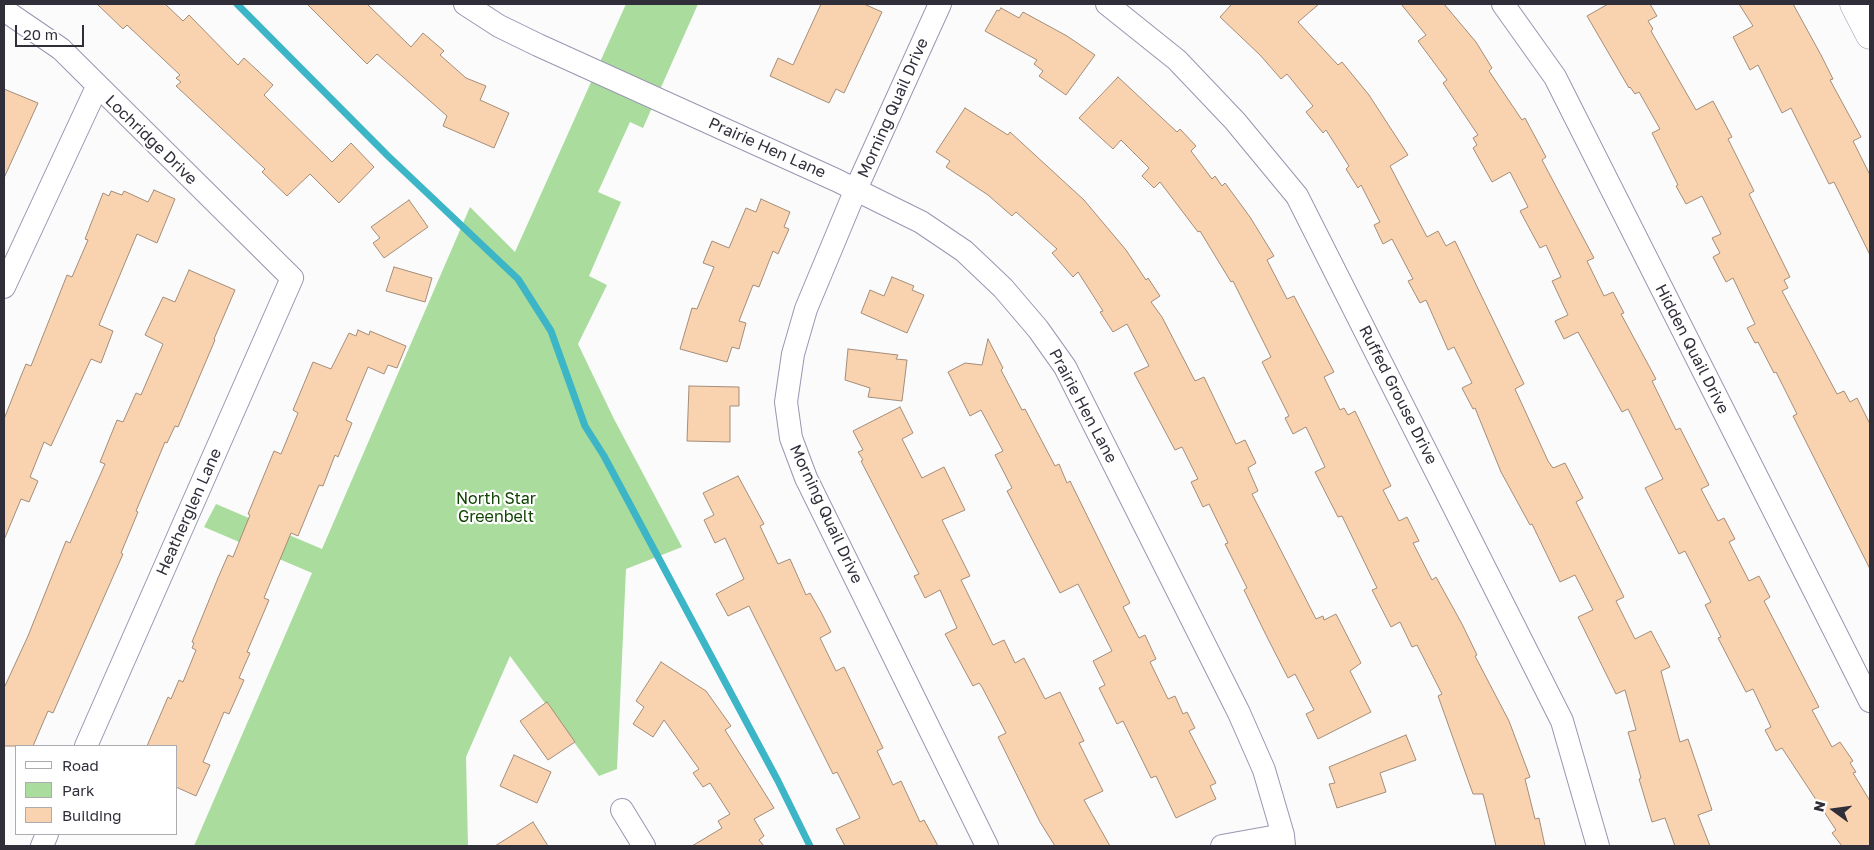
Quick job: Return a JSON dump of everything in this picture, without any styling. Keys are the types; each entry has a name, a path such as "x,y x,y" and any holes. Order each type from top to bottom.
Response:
{"street":[{"name":"Prairie Hen Lane","path":"465,4 499,26 538,45 856,189 921,222 964,251 1003,288 1038,328 1065,367 1239,713 1264,770 1284,841"},
{"name":"Morning Quail Drive","path":"940,4 856,189 806,309 793,354 786,402 791,438 806,478 987,846"},
{"name":"Ruffed Grouse Drive","path":"1107,4 1176,60 1235,121 1297,196 1562,721 1598,846"},
{"name":"Hidden Quail Drive","path":"1503,4 1555,77 1870,702"},
{"path":"1854,4 1870,35"},
{"name":"Lochridge Drive","path":"4,10 61,49 97,87 292,278"},
{"path":"4,287 97,87"},
{"name":"Heatherglen Lane","path":"86,745 292,278"},
{"path":"622,810 644,846"},
{"path":"1222,846 1284,841"}],"green space":[{"name":"North Star Greenbelt","path":"626,4 698,4 643,128 630,122 598,192 621,202 589,276 607,285 578,344 614,419 682,547 626,569 617,769 599,776 510,656 466,757 468,846 194,846 312,573 204,527 216,504 322,549 470,207 515,252"}],"building":[{"path":"97,4 165,4 183,21 189,15 238,65 244,58 273,85 264,95 332,162 351,143 374,167 339,203 310,174 287,196 262,172 265,169 176,86 181,82 176,78 180,75 127,25 123,29"},
{"path":"307,4 367,4 411,47 423,33 444,51 440,55 466,78 486,86 480,100 509,113 494,148 443,126 447,116 377,54 367,64"},
{"path":"821,4 864,4 882,12 844,93 836,89 829,103 770,76 778,58 793,65"},
{"path":"1232,4 1319,4 1298,22 1338,65 1342,62 1369,95 1408,155 1390,166 1427,237 1438,231 1446,246 1455,241 1524,384 1515,389 1548,461 1553,468 1565,463 1583,498 1576,502 1624,597 1616,601 1635,639 1651,631 1670,667 1661,671 1680,742 1688,739 1712,810 1698,815 1710,846 1675,846 1665,818 1652,822 1628,732 1636,730 1625,690 1616,694 1578,617 1593,610 1575,575 1560,582 1532,524 1530,525 1501,472 1475,408 1473,409 1462,388 1472,383 1454,347 1448,350 1426,300 1420,303 1408,281 1413,279 1392,239 1383,244 1374,225 1380,222 1361,185 1358,188 1346,169 1349,166 1326,130 1323,133 1306,112 1313,106 1287,74 1281,79 1260,55 1220,17"},
{"path":"1401,4 1444,4 1476,42 1492,68 1489,71 1522,120 1525,118 1546,157 1542,160 1594,258 1587,261 1604,296 1613,292 1624,313 1621,314 1656,379 1652,381 1676,430 1680,428 1709,485 1701,489 1718,521 1724,518 1735,539 1729,542 1749,581 1759,576 1770,597 1764,601 1819,707 1812,710 1832,747 1840,742 1853,761 1850,763 1856,772 1853,773 1870,801 1870,846 1842,846 1832,833 1836,830 1782,748 1776,751 1765,730 1771,727 1753,689 1746,692 1718,638 1721,637 1705,605 1711,602 1685,551 1679,554 1645,488 1663,479 1628,409 1622,412 1578,332 1564,339 1555,321 1568,315 1552,281 1561,277 1546,245 1540,248 1520,211 1528,207 1510,172 1492,182 1473,148 1477,145 1473,138 1478,135 1443,83 1447,80 1418,41 1426,35"},
{"path":"1608,4 1650,4 1657,16 1648,21 1653,29 1651,31 1696,110 1713,101 1732,137 1728,139 1754,191 1749,194 1790,277 1784,280 1788,288 1782,291 1837,394 1844,391 1850,402 1857,398 1870,424 1870,569 1793,416 1797,414 1776,372 1774,373 1758,342 1755,343 1747,328 1755,324 1733,278 1726,282 1713,257 1720,253 1712,238 1721,234 1702,196 1686,204 1652,133 1660,129 1639,92 1635,94 1629,88 1587,16"},
{"path":"1739,4 1793,4 1821,55 1833,79 1830,80 1861,137 1853,141 1870,175 1870,255 1834,182 1829,184 1791,108 1782,113 1758,65 1750,70 1733,37 1753,26"},
{"path":"1001,8 1019,18 1023,12 1067,36 1095,55 1066,95 1039,76 1043,71 1034,64 1037,60 985,31 997,10 999,11"},
{"path":"1118,77 1177,132 1180,129 1196,146 1191,151 1212,179 1215,176 1222,186 1225,183 1250,217 1274,256 1267,260 1287,299 1294,296 1334,372 1324,377 1340,410 1344,408 1348,415 1355,411 1391,486 1383,490 1399,521 1407,517 1419,541 1413,543 1432,580 1436,577 1462,624 1477,655 1475,656 1509,721 1530,777 1525,779 1535,819 1539,818 1545,846 1496,846 1483,794 1473,794 1438,696 1442,694 1417,645 1412,647 1400,622 1391,627 1372,590 1377,588 1342,516 1338,517 1315,472 1325,467 1306,427 1293,434 1285,418 1289,416 1262,362 1271,357 1233,281 1231,282 1200,231 1198,232 1160,182 1154,188 1142,176 1149,168 1121,140 1113,149 1079,118"},
{"path":"4,89 38,103 4,178"},
{"path":"965,108 1008,135 1010,132 1084,200 1126,250 1146,280 1148,278 1160,296 1151,302 1162,317 1195,381 1204,377 1236,444 1245,440 1256,463 1248,468 1258,491 1252,494 1316,619 1323,616 1324,620 1336,614 1361,663 1350,671 1371,712 1318,739 1306,714 1314,710 1295,674 1288,678 1267,637 1244,590 1247,588 1225,544 1228,543 1209,504 1203,507 1191,482 1198,479 1182,447 1175,450 1134,373 1149,366 1127,324 1113,332 1100,312 1103,311 1078,272 1073,277 1052,253 1057,249 1016,212 1012,216 988,195 946,167 950,161 936,152"},
{"path":"154,190 175,199 157,243 137,234 99,325 113,331 101,363 91,359 51,446 44,442 30,477 38,481 29,502 21,499 4,540 4,419 26,364 31,366 67,275 72,277 88,240 85,239 103,193 109,196 111,191 122,195 124,191 148,202"},
{"path":"761,199 790,212 784,227 789,229 778,254 773,251 759,287 753,285 739,321 746,323 739,349 732,347 727,362 680,349 692,308 697,309 714,267 703,263 712,241 729,248 746,208 756,212"},
{"path":"409,200 428,227 384,258 373,243 380,238 371,227"},
{"path":"394,267 432,278 425,302 386,291"},
{"path":"189,270 235,290 178,427 175,426 167,443 165,442 136,511 138,512 121,553 123,554 53,713 48,711 33,745 4,746 4,688 28,636 66,541 70,543 105,464 100,462 117,420 123,422 136,393 141,395 163,344 145,335 163,297 175,302"},
{"path":"892,277 914,286 912,290 924,295 907,333 861,313 870,290 884,296"},
{"path":"358,330 369,335 370,331 406,346 397,368 388,365 384,374 368,367 346,420 352,423 338,457 335,455 323,486 319,485 298,536 291,533 264,598 269,600 247,652 250,653 239,678 244,680 229,714 224,712 203,762 210,765 196,796 178,788 178,745 147,745 168,697 171,699 179,680 183,682 196,650 192,648 194,643 192,642 218,578 228,555 233,557 250,515 248,514 274,451 281,454 298,413 293,410 313,362 331,369 349,333 356,336"},
{"path":"988,339 1003,368 1001,370 1022,410 1025,409 1055,466 1059,464 1067,483 1070,481 1130,603 1123,607 1139,638 1145,635 1156,659 1150,662 1168,699 1175,696 1183,714 1187,712 1195,728 1189,731 1216,783 1210,786 1216,799 1176,818 1156,776 1151,778 1123,721 1117,724 1099,688 1105,685 1093,661 1112,651 1078,584 1060,593 1007,491 1012,488 995,455 1003,451 981,410 970,416 948,372 965,363 982,365"},
{"path":"848,349 898,355 896,359 907,360 902,401 868,397 870,388 845,380"},
{"path":"689,386 739,387 739,406 730,406 730,442 687,441"},
{"path":"900,407 913,433 902,439 922,478 944,467 965,510 942,520 970,576 961,580 993,645 1004,640 1015,663 1024,658 1045,699 1060,692 1084,741 1079,743 1103,791 1084,800 1110,846 1055,846 1040,822 998,737 1006,733 982,687 979,683 973,686 945,634 957,628 940,590 925,598 914,576 919,574 861,461 863,460 858,452 863,450 853,431"},
{"path":"738,476 764,524 760,526 778,564 790,559 806,595 810,593 822,614 831,632 820,638 836,671 844,667 883,748 877,751 893,785 901,781 920,822 924,820 938,846 845,846 836,829 860,818 837,772 833,774 749,606 728,616 716,594 744,579 725,538 715,543 704,520 714,515 703,493"},
{"path":"661,662 706,691 731,726 725,730 774,808 754,819 764,836 759,840 764,846 692,846 722,828 718,821 730,814 710,783 703,787 693,773 699,769 664,720 653,737 633,724 644,707 636,701"},
{"path":"547,702 575,742 548,760 520,721"},
{"path":"1406,735 1416,760 1380,773 1386,792 1337,808 1329,784 1335,783 1329,767"},
{"path":"514,755 551,772 537,803 500,786"},
{"path":"533,822 548,846 495,846"}],"waterway":[{"path":"237,4 388,156 518,279 551,331 585,426 604,456 778,781 810,846"}]}
